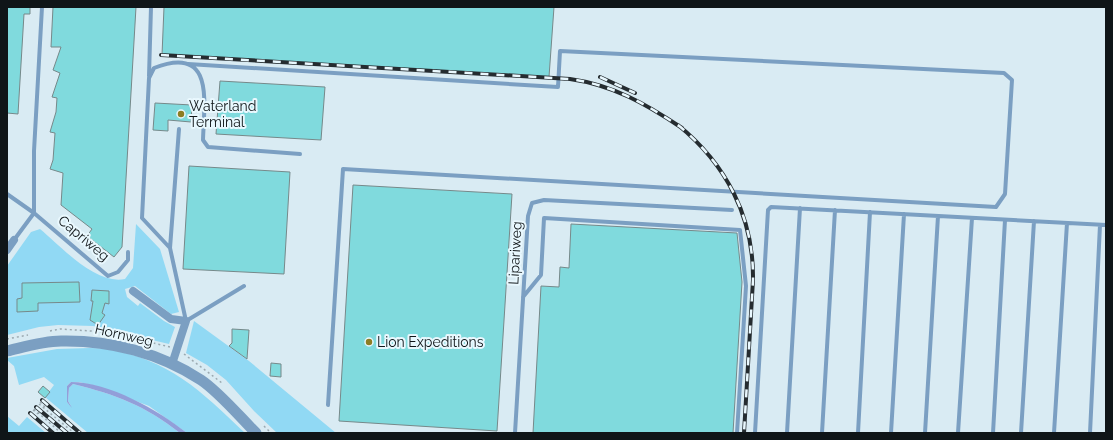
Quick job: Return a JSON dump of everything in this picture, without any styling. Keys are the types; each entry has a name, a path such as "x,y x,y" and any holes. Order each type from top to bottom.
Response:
{"street":[{"path":"7,250 14,240"},
{"path":"133,291 171,319 186,321 172,364"},
{"name":"Hornweg","path":"7,351 60,341 99,342 140,351 172,364 202,380 256,433"}],"lane":[{"path":"14,240 34,213 34,151 42,7"},
{"path":"151,7 142,218 170,248"},
{"path":"149,78 154,68 169,62 558,87 560,51 1004,74 1012,80 1005,194 996,207 343,169 328,405"},
{"path":"188,64 199,71 204,87 203,140 208,147 300,154"},
{"path":"179,129 170,248 186,321 244,286"},
{"name":"Capriweg","path":"7,195 34,213 108,276 118,272 128,260 128,252"},
{"name":"Lipariweg","path":"515,433 528,216 532,203 544,200 732,210"},
{"path":"755,433 768,210 771,207 778,206 1106,226"},
{"path":"787,433 800,208"},
{"path":"822,433 835,210"},
{"path":"858,433 870,212"},
{"path":"891,433 904,214"},
{"path":"925,433 938,216"},
{"path":"523,297 541,275 544,218 740,230 746,286 737,433"},
{"path":"958,433 972,218"},
{"path":"993,433 1005,220"},
{"path":"1021,433 1034,221"},
{"path":"1054,433 1067,223"},
{"path":"1090,433 1100,225"}],"path":[{"path":"40,403 74,433"},
{"path":"34,410 61,433"}],"shaded area":[{"path":"136,224 160,249 179,312 171,314 135,286 125,289 127,297 138,306 140,303 164,321 175,327 169,344 93,326 58,325 39,327 7,335 7,266 31,232 40,229 91,271 114,279 125,279 133,268"},
{"path":"194,321 249,361 336,433 277,433 254,411 226,380 207,365 186,353"},
{"path":"57,349 106,349 148,360 183,379 214,404 245,433 187,433 149,406 96,386 79,382 71,382 67,386 67,402 71,406 68,401 69,388 73,384 103,392 130,402 167,423 180,433 88,433 45,397 54,385 44,377 19,385 14,366 7,360 7,358"},
{"path":"71,382 86,383 117,392 162,415 187,433 180,433 167,423 130,402 103,392 73,384 69,388 68,401 72,408 67,402 67,386"},
{"path":"7,416 19,426 27,417 46,433 7,433"}],"building":[{"path":"7,7 30,7 30,14 24,14 18,114 7,113"},
{"path":"53,7 136,7 122,247 114,257 87,236 92,229 61,205 63,173 50,169 53,160 55,133 50,132 56,112 57,98 52,97 60,73 53,70 61,47 51,47"},
{"path":"164,7 554,7 549,77 162,55"},
{"path":"220,81 325,87 321,140 216,134"},
{"path":"155,103 192,105 191,122 168,120 168,131 153,130"},
{"path":"189,166 290,172 284,274 183,269"},
{"path":"353,185 512,194 497,431 339,421"},
{"path":"571,224 737,233 742,282 733,433 533,433 541,286 559,287 560,267 569,268"},
{"path":"79,282 80,302 38,303 38,311 17,312 17,299 22,298 22,283"},
{"path":"92,290 109,291 109,304 105,303 102,313 105,315 98,325 90,320 93,301 91,301"},
{"path":"232,329 249,330 247,359 229,346 232,343"},
{"path":"271,363 281,364 281,377 270,376"},
{"path":"43,386 50,392 45,398 38,392"}],"railway":[{"path":"161,55 570,79 601,86 629,97 682,128"},
{"path":"600,77 635,93"},
{"path":"678,125 695,140 723,175 734,194 748,235 752,257 753,280 744,433"},
{"path":"42,400 80,433"},
{"path":"36,407 67,433"},
{"path":"30,413 53,433"}],"place":[{"name":"Waterland Terminal","path":"181,114"},
{"name":"Lion Expeditions","path":"369,342"}]}
